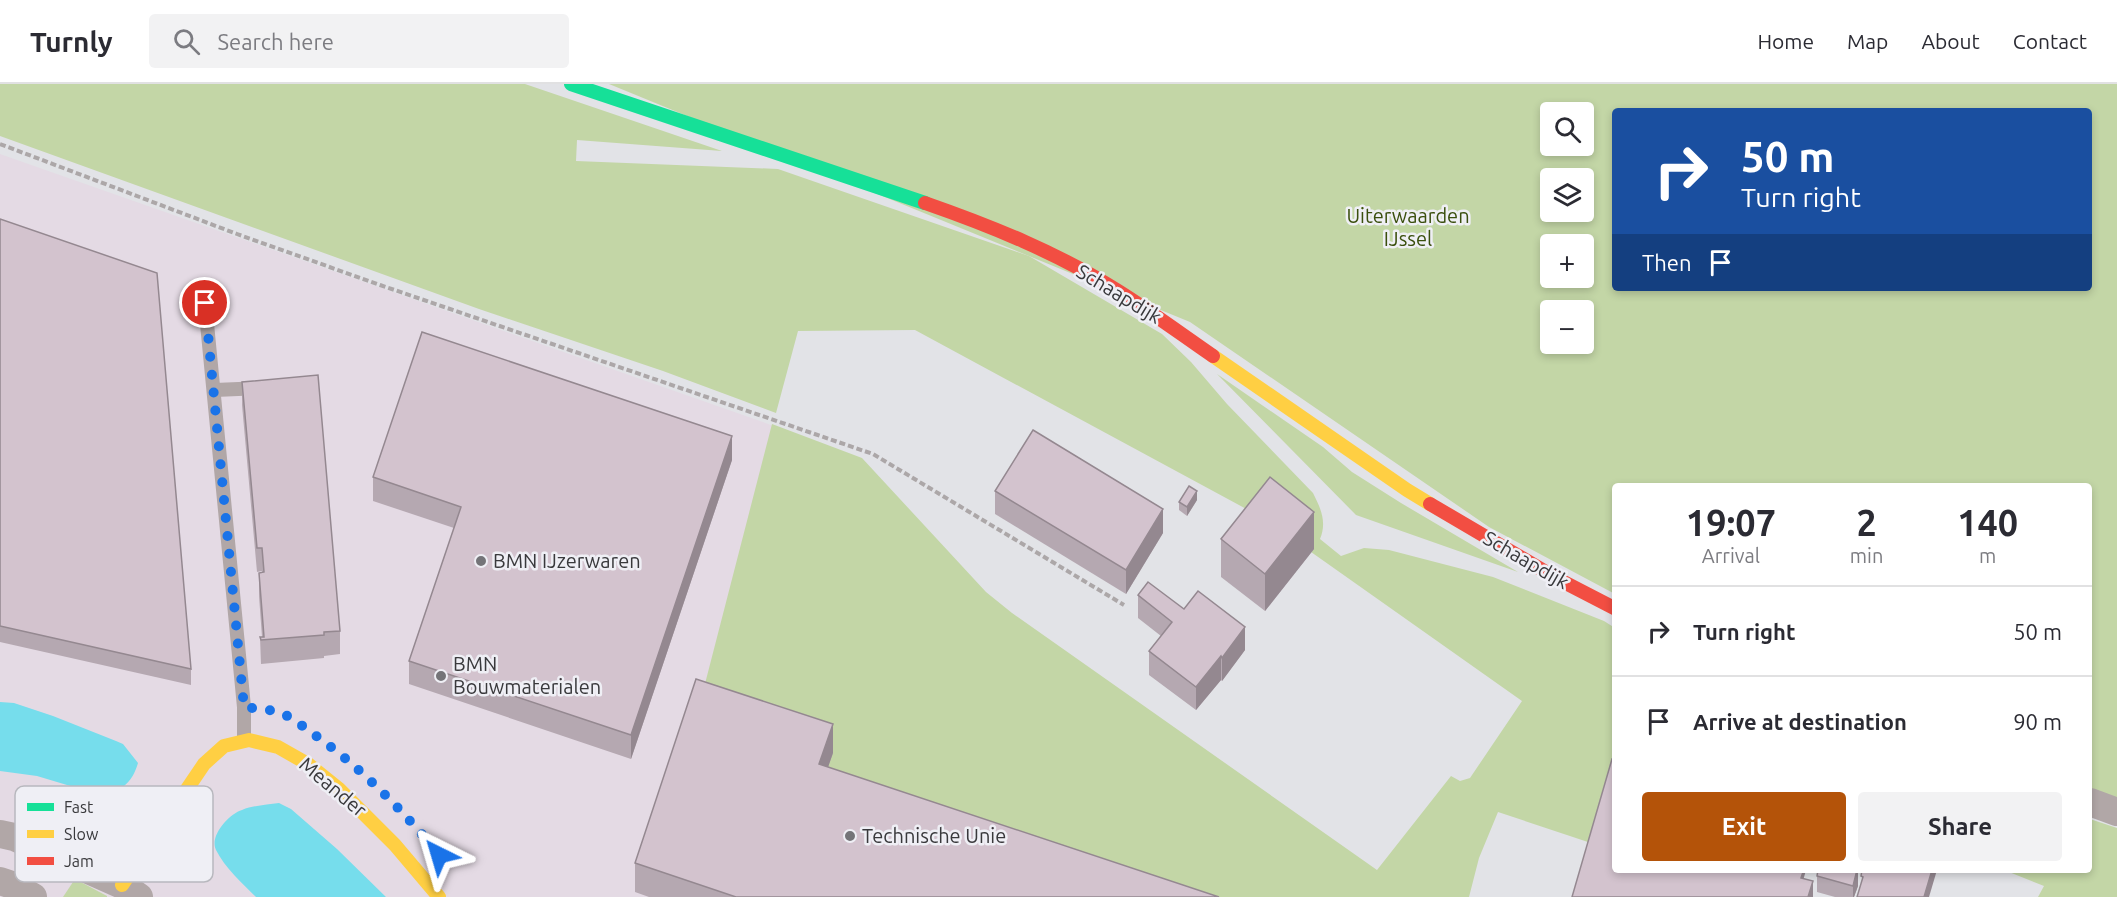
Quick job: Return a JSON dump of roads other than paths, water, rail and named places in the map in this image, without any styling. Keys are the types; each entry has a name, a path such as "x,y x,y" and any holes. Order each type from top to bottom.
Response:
{"street":[{"name":"Schaapdijk","path":"572,84 960,215 1041,249 1117,290 1407,490 1556,578 1612,607"},
{"path":"191,786 201,768 224,746 244,740"},
{"name":"Meander","path":"244,740 268,743 297,756 316,770 366,814 439,897"},
{"path":"2092,803 2117,812"},
{"path":"0,834 15,837"},
{"path":"0,881 33,897"},
{"path":"108,882 129,893"}],"lane":[{"path":"205,303 244,707 244,740"},
{"path":"215,390 272,387"}],"water":[{"path":"0,702 14,703 53,716 123,744 138,763 132,777 124,786 70,786 37,776 0,771"},
{"path":"279,803 291,809 337,849 386,897 256,897 224,863 216,850 215,838 226,821 237,812 251,807"}],"place":[{"name":"BMN IJzerwaren","path":"481,561"},
{"name":"BMN Bouwmaterialen","path":"441,676"},
{"name":"Technische Unie","path":"850,836"}],"park label":[{"name":"Uiterwaarden IJssel","path":"1408,228"}]}
